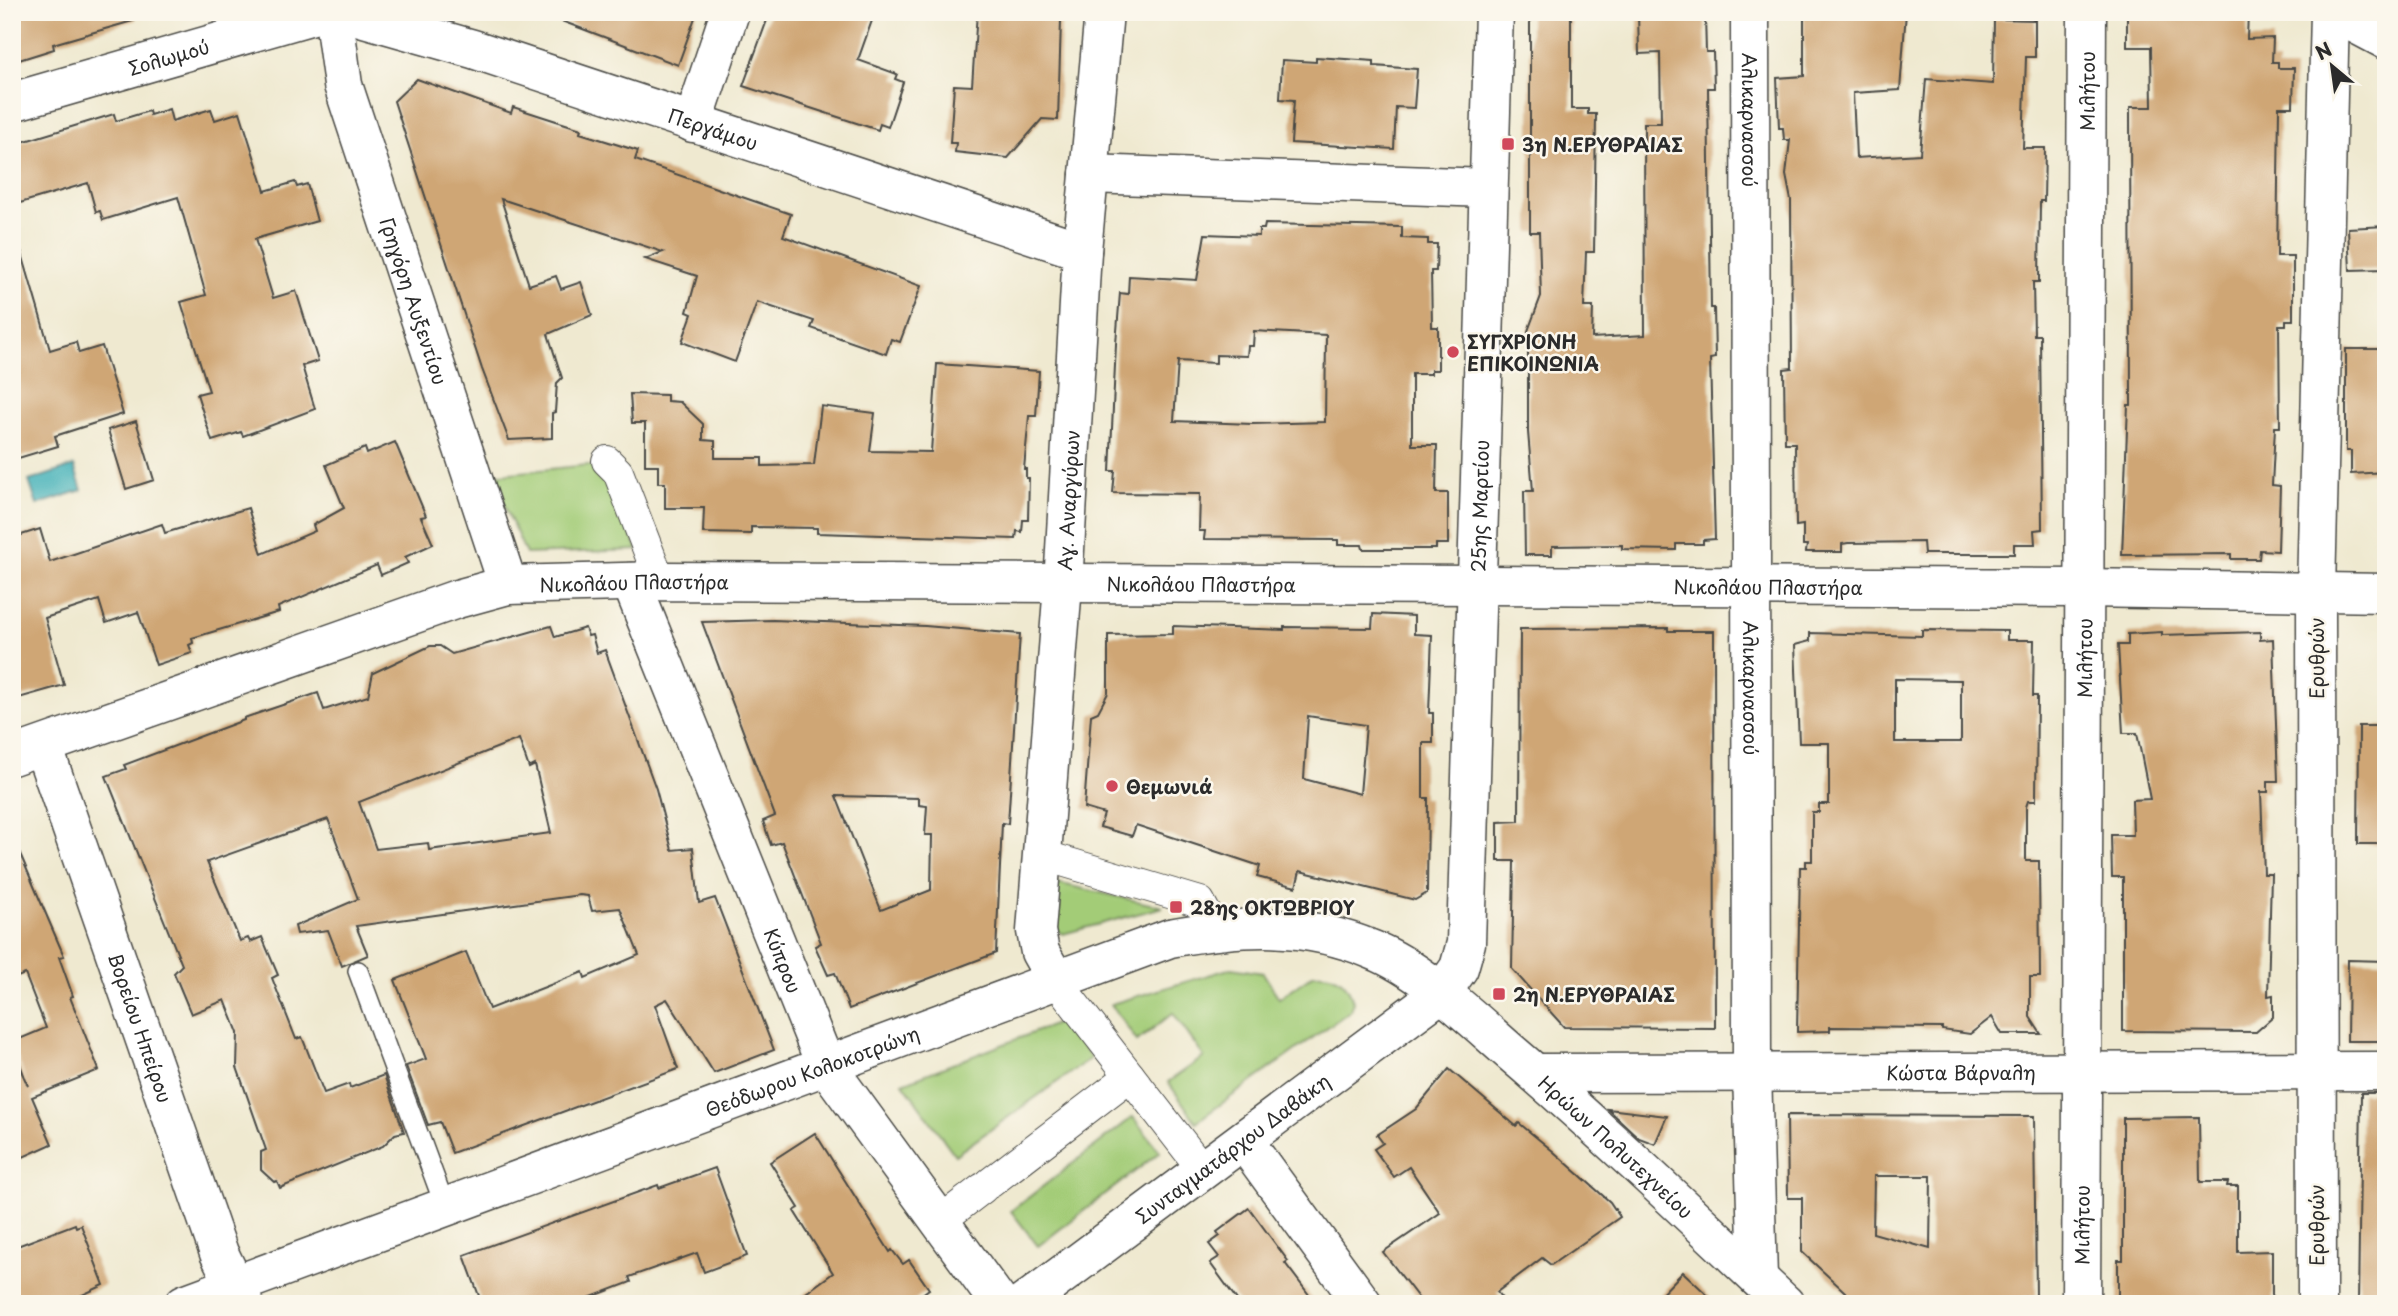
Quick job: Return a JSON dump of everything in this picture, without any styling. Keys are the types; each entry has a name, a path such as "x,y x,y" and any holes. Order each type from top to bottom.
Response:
{"street":[{"name":"Σολωμού","path":"12,102 323,12"},
{"name":"Γρηγόρη Αυξεντίου","path":"333,12 343,85 508,585"},
{"name":"Περγάμου","path":"343,12 473,49 1082,251"},
{"path":"693,123 730,12"},
{"name":"Αγ. Αναργύρων","path":"1057,982 1040,953 1036,931 1063,585 1082,251 1104,12"},
{"name":"25ης Μαρτίου","path":"1442,992 1459,968 1466,943 1479,585 1494,12"},
{"name":"Αλικαρνασσού","path":"1750,12 1752,1071 1771,1291"},
{"name":"Μιλήτου","path":"2081,1304 2087,12"},
{"path":"2331,12 2386,40"},
{"name":"Ερυθρών","path":"2316,1304 2316,591 2331,12"},
{"path":"1089,174 1488,188"},
{"path":"607,461 618,472 646,582"},
{"name":"Νικολάου Πλαστήρα","path":"28,751 457,599 508,585 646,582 1479,585 2083,588 2386,593"},
{"name":"Κύπρου","path":"646,582 825,1065 1000,1304"},
{"name":"Βορείου Ηπείρου","path":"28,751 219,1253 239,1294"},
{"path":"1042,855 1200,902 1214,930"},
{"name":"Θεόδωρου Κολοκοτρώνη","path":"184,1304 239,1294 445,1206 1170,938 1242,926 1311,931 1374,950 1442,992"},
{"path":"1057,982 1203,1170"},
{"name":"Ηρώων Πολυτεχνείου","path":"1442,992 1536,1073 1771,1291"},
{"name":"Συνταγματάρχου Δαβάκη","path":"1023,1304 1442,992"},
{"name":"Κώστα Βάρναλη","path":"1536,1073 2081,1073 2316,1069 2386,1071"},
{"path":"940,1221 1130,1076"},
{"path":"1244,1141 1363,1304"}],"lane":[{"path":"358,971 445,1206"}],"green space":[{"path":"588,465 596,467 606,476 638,550 526,554 491,475"},
{"path":"1053,882 1163,907 1063,934 1054,930"},
{"path":"1232,968 1263,973 1279,998 1314,974 1334,976 1348,988 1353,1002 1350,1011 1196,1122 1168,1082 1204,1057 1173,1013 1137,1041 1111,1004"},
{"path":"1066,1020 1091,1058 955,1155 903,1083"},
{"path":"1133,1117 1160,1152 1038,1246 1011,1211"}],"water":[{"path":"74,466 82,490 37,505 29,481"}],"building":[{"path":"12,12 134,12 136,20 53,44 54,49 19,60 12,38"},
{"path":"552,12 697,12 678,65 551,17"},
{"path":"770,12 875,12 858,60 897,74 895,79 903,82 888,127 880,124 878,130 743,86"},
{"path":"977,12 1042,12 1042,19 1061,20 1058,120 1042,119 1008,158 955,152 956,143 950,143 954,85 972,86"},
{"path":"1530,12 1571,12 1571,109 1588,109 1588,114 1596,114 1594,252 1586,252 1584,307 1593,307 1592,338 1645,335 1644,123 1661,123 1660,53 1639,54 1638,12 1699,12 1699,15 1705,15 1706,52 1713,52 1714,88 1708,88 1711,308 1714,308 1715,358 1710,359 1715,539 1703,540 1703,544 1676,544 1676,550 1622,549 1622,545 1552,546 1552,555 1525,555 1524,491 1533,491 1528,432 1528,331 1541,296 1539,232 1530,232"},
{"path":"1804,12 1906,12 1900,90 1853,93 1856,158 1920,154 1926,79 1993,84 1994,19 2035,20 2035,57 2026,57 2023,148 2045,148 2044,201 2040,201 2039,282 2033,282 2034,335 2040,335 2042,529 2034,530 2035,544 2014,544 2014,554 1924,554 1923,542 1848,543 1842,544 1842,552 1806,552 1807,545 1803,545 1803,525 1796,526 1795,443 1785,443 1784,369 1792,368 1791,200 1786,175 1790,140 1784,140 1783,128 1779,128 1777,78 1804,76"},
{"path":"2127,12 2248,12 2247,39 2273,38 2272,62 2278,62 2278,68 2294,68 2293,107 2279,107 2277,256 2293,256 2293,320 2286,320 2286,325 2279,325 2280,427 2275,427 2272,485 2280,486 2278,551 2260,550 2259,559 2231,559 2231,554 2122,555 2128,405 2131,405 2130,107 2152,107 2151,47 2127,47"},
{"path":"1316,57 1374,61 1374,66 1417,69 1414,108 1396,107 1394,149 1291,143 1294,100 1280,99 1282,60 1316,62"},
{"path":"417,79 511,113 513,107 581,129 580,133 638,151 635,160 791,214 783,236 921,286 900,342 891,339 886,354 811,328 814,321 757,302 735,362 682,342 692,314 687,312 697,276 645,259 663,252 501,199 529,285 556,276 561,289 581,282 592,315 548,334 562,378 557,383 555,412 552,413 552,438 509,440 482,369 394,101"},
{"path":"169,109 172,121 211,109 215,120 240,112 265,191 295,182 297,187 307,184 317,221 255,239 273,298 296,291 318,361 302,366 315,409 243,436 241,432 212,441 197,394 209,391 181,302 206,295 178,197 103,220 100,211 96,212 88,183 20,203 12,176 12,145 114,114 116,121 149,111 150,115"},
{"path":"1265,224 1402,227 1402,238 1428,239 1428,244 1437,244 1436,271 1431,271 1432,327 1438,327 1438,370 1431,370 1431,374 1412,374 1412,445 1437,445 1436,493 1448,493 1448,544 1436,544 1436,549 1363,549 1362,545 1338,545 1338,540 1204,539 1205,531 1199,531 1200,494 1113,493 1115,471 1110,471 1116,344 1120,293 1128,294 1129,276 1197,280 1205,234 1259,236 1259,229 1264,229","holes":["1254,331 1326,335 1325,422 1252,424 1174,421 1178,361 1216,363 1216,355 1247,356 1248,346 1253,346"]},
{"path":"2386,226 2386,269 2350,270 2348,228"},
{"path":"20,247 50,350 76,342 79,353 102,346 123,414 55,436 58,446 12,460 12,248"},
{"path":"2346,349 2386,349 2386,472 2351,474 2351,451 2346,451"},
{"path":"937,364 1039,371 1036,416 1029,416 1024,469 1026,478 1029,478 1028,520 1023,520 1022,532 1017,531 1016,539 817,533 817,528 751,527 751,534 703,533 704,508 665,508 665,483 658,483 658,465 645,465 645,423 632,423 630,394 667,395 667,401 680,402 703,424 703,440 715,441 715,458 762,458 762,466 814,465 821,406 875,413 870,451 931,452"},
{"path":"136,421 154,480 126,489 108,430"},
{"path":"395,442 426,516 421,517 433,544 405,557 408,563 381,575 377,565 278,607 279,612 192,638 193,643 189,645 192,653 156,665 138,612 106,623 99,600 45,618 64,685 12,700 12,538 40,529 50,562 162,524 165,533 248,508 262,554 315,531 313,525 344,508 326,465 365,448 367,454"},
{"path":"1373,614 1414,616 1414,634 1432,635 1429,713 1433,713 1433,743 1423,743 1423,798 1428,798 1427,893 1415,900 1300,871 1296,887 1257,877 1260,866 1136,825 1132,836 1100,827 1104,814 1084,808 1091,715 1098,712 1108,693 1108,635 1173,634 1173,626 1284,630 1284,627 1372,628","holes":["1308,716 1366,725 1360,794 1304,779"]},
{"path":"773,620 925,626 1020,634 1008,824 1002,823 996,953 849,1009 835,973 828,975 815,946 821,943 782,842 771,845 763,821 775,816 702,622","holes":["836,796 919,798 919,805 927,806 925,835 932,835 931,890 881,910"]},
{"path":"551,626 555,637 585,628 588,636 592,635 597,653 605,650 656,789 672,850 693,848 699,903 715,898 774,1050 714,1073 667,999 655,1005 678,1069 452,1153 440,1122 428,1125 406,1066 426,1059 395,980 466,952 489,1009 583,972 585,978 639,955 620,908 592,911 588,896 580,895 356,926 368,955 342,966 328,930 297,934 295,926 358,899 328,819 207,862 240,941 248,938 250,942 262,937 278,975 272,978 296,1039 302,1037 324,1093 349,1084 350,1088 384,1075 404,1132 395,1134 383,1146 280,1188 277,1181 274,1182 261,1170 261,1152 266,1150 237,1067 238,1033 225,1000 191,1014 174,973 182,965 106,776 126,769 124,765 244,718 318,693 324,710 368,696 373,673 430,646 440,646 452,654","holes":["519,739 529,768 535,765 551,833 429,850 428,843 376,849 359,802"]},
{"path":"1668,628 1668,631 1714,631 1715,1028 1564,1027 1512,969 1514,861 1498,861 1498,822 1519,821 1520,629"},
{"path":"1922,630 2007,631 2007,640 2034,640 2033,696 2037,696 2036,801 2028,801 2026,807 2026,861 2039,861 2040,977 2030,977 2030,1017 2041,1034 2002,1034 1992,1017 1970,1034 1942,1028 1830,1027 1830,1031 1797,1032 1800,867 1806,867 1806,861 1812,861 1812,812 1819,812 1819,804 1829,804 1829,743 1799,743 1795,645 1810,641 1810,633 1922,636","holes":["1895,679 1961,680 1961,742 1895,742"]},
{"path":"2162,632 2162,635 2260,632 2260,640 2273,639 2278,781 2268,781 2268,792 2261,792 2264,874 2271,874 2268,996 2273,995 2273,1017 2256,1032 2123,1031 2123,877 2112,877 2111,835 2133,835 2132,800 2150,799 2137,733 2123,733 2118,645 2128,645 2128,634"},
{"path":"2359,726 2386,726 2386,844 2358,844"},
{"path":"12,835 64,956 59,957 73,996 70,997 99,1070 32,1097 52,1144 12,1162 12,1051 28,1086 12,1042 46,1028 25,974 12,979"},
{"path":"2348,960 2386,961 2386,1041 2347,1041"},
{"path":"1449,1069 1516,1126 1519,1123 1554,1152 1610,1202 1620,1217 1551,1265 1542,1258 1497,1292 1506,1304 1423,1304 1383,1252 1440,1213 1409,1167 1394,1177 1374,1149 1383,1143 1377,1135 1416,1109"},
{"path":"2361,1093 2386,1093 2386,1304 2358,1304"},
{"path":"1608,1109 1667,1116 1655,1144 1639,1138"},
{"path":"1787,1115 2034,1116 2036,1296 2024,1297 2025,1304 1858,1304 1802,1252 1802,1198 1788,1198","holes":["1874,1176 1931,1176 1930,1249 1873,1233"]},
{"path":"2199,1117 2200,1182 2228,1182 2227,1186 2238,1186 2238,1252 2272,1251 2272,1304 2118,1304 2118,1260 2123,1260 2123,1118"},
{"path":"815,1133 890,1252 892,1250 903,1264 909,1260 929,1289 909,1304 791,1304 833,1273 794,1211 799,1208 770,1162"},
{"path":"715,1168 747,1256 704,1272 697,1253 629,1277 631,1282 573,1304 482,1304 464,1255 658,1185 659,1188"},
{"path":"1249,1208 1316,1304 1240,1304 1210,1263 1219,1257 1209,1244 1220,1236 1217,1232"},
{"path":"75,1224 76,1227 81,1225 104,1285 63,1304 12,1304 12,1248"},
{"path":"1683,1272 1717,1304 1652,1304"}],"place":[{"name":"3η Ν.ΕΡΥΘΡΑΙΑΣ","path":"1508,144"},
{"name":"ΣΥΓΧΡΙΟΝΗ ΕΠΙΚΟΙΝΩΝΙΑ","path":"1453,352"},
{"name":"Θεμωνιά","path":"1112,786"},
{"name":"28ης ΟΚΤΩΒΡΙΟΥ","path":"1176,907"},
{"name":"2η Ν.ΕΡΥΘΡΑΙΑΣ","path":"1499,994"}]}
